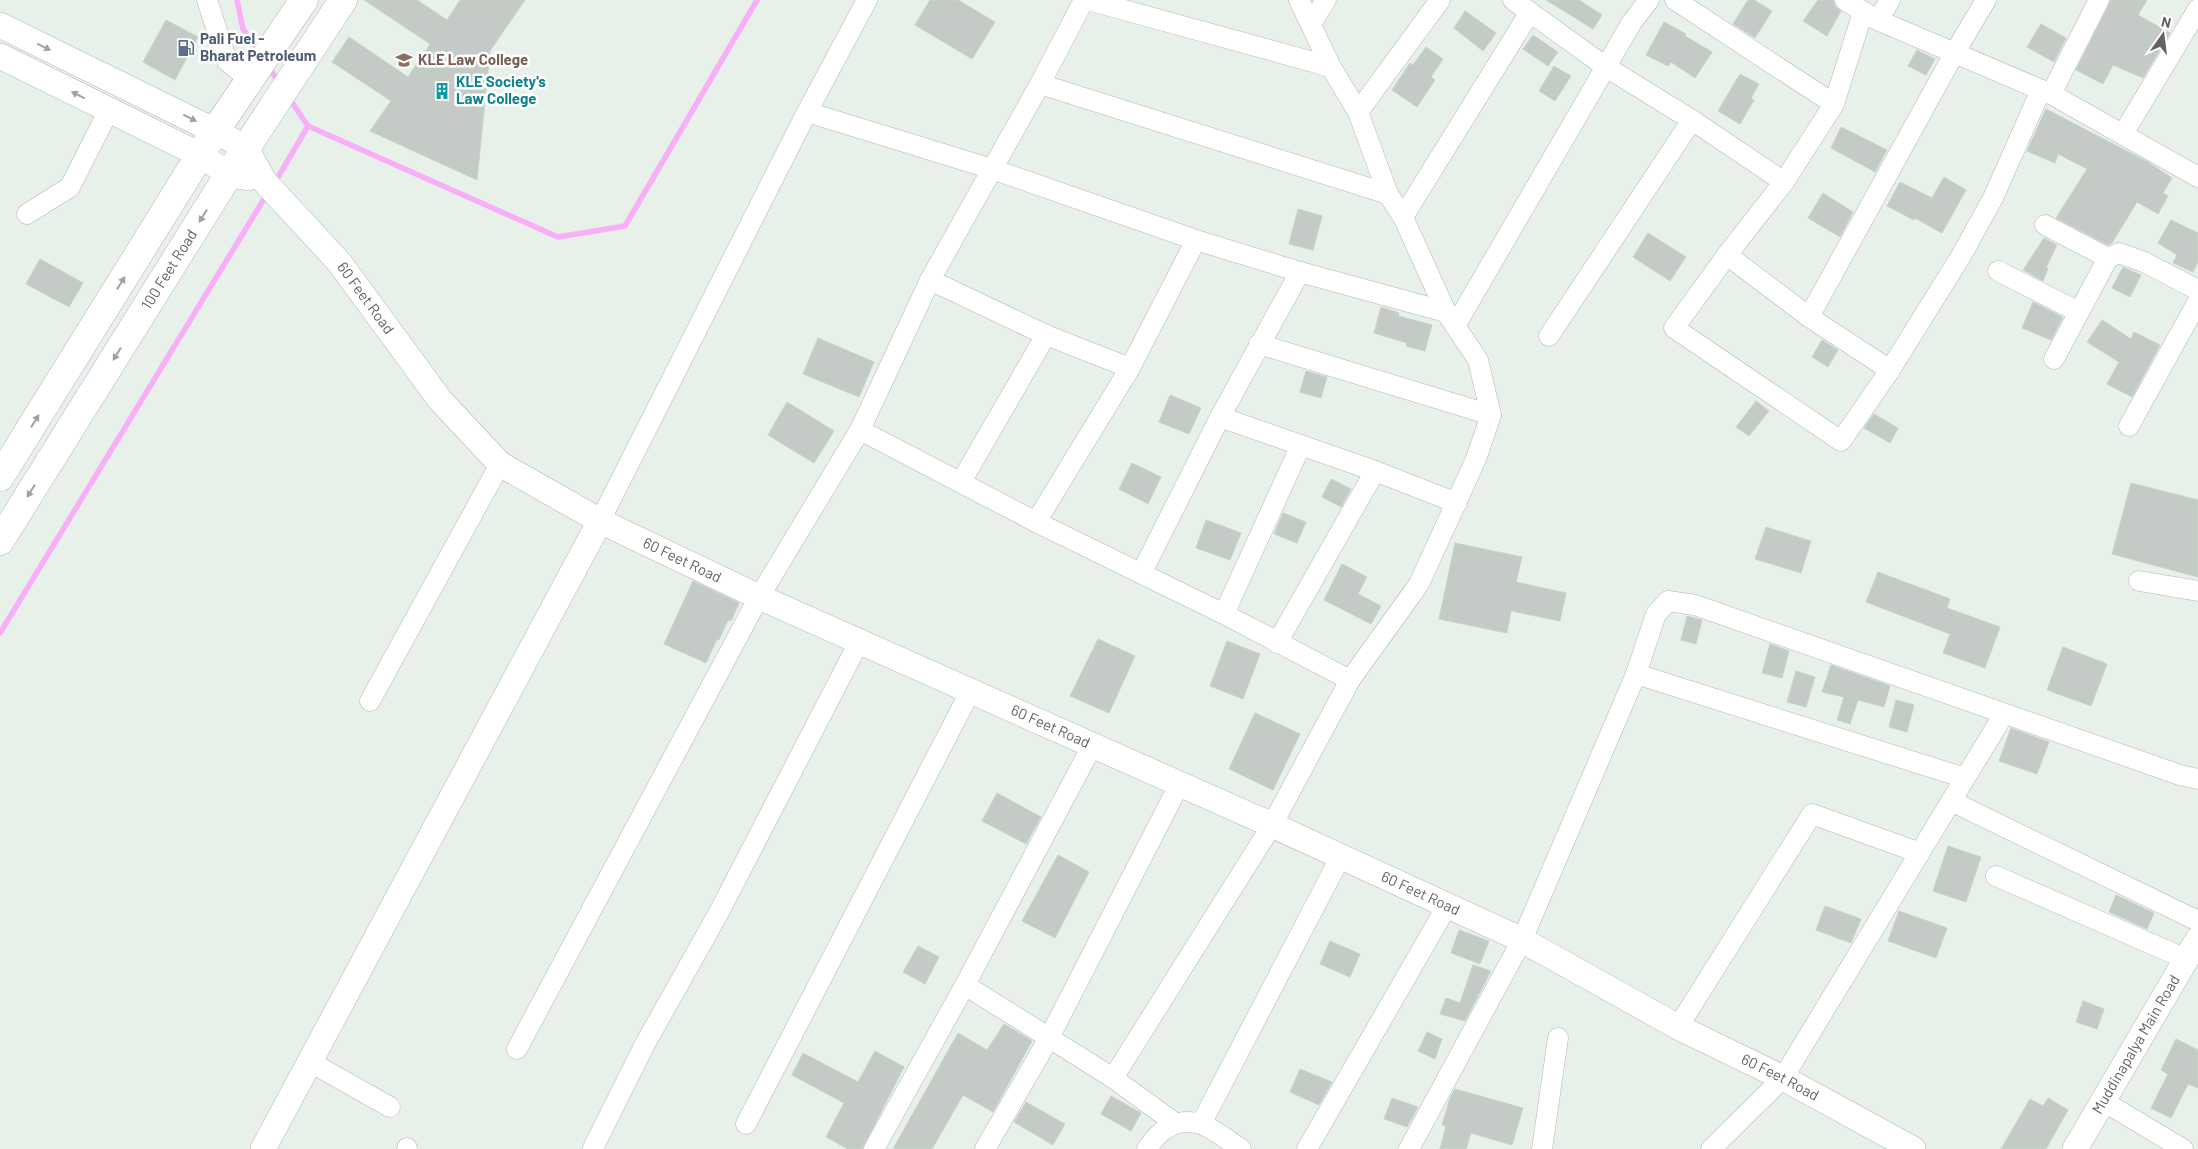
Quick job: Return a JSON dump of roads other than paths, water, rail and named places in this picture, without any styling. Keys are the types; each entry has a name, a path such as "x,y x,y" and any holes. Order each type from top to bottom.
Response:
{"main road":[{"path":"0,477 215,131 258,65 304,0"},
{"name":"100 Feet Road","path":"0,541 229,174 343,0"}],"street":[{"path":"207,0 227,61 258,65"},
{"path":"263,1149 600,521 807,112 867,0"},
{"path":"517,1048 758,597 860,430 930,280 1040,84 1084,0"},
{"path":"1088,0 1331,67"},
{"path":"1113,1078 1272,825 1350,680 1420,584 1476,459 1491,415 1478,360 1450,319 1403,217 1388,194 1358,112 1331,67 1299,0"},
{"path":"1311,24 1326,0"},
{"path":"1358,112 1440,0"},
{"path":"1513,0 1606,67 1692,120 1784,182"},
{"path":"1450,319 1632,22 1649,0"},
{"path":"1675,0 1834,104"},
{"path":"1845,0 1870,16 2046,92 2198,177"},
{"path":"1890,0 1870,16 1834,104 1784,182 1727,255 1674,328 1841,441 1890,370 1961,256 1993,198 2046,92 2099,0"},
{"path":"1809,317 1955,52 1986,0"},
{"path":"2123,134 2198,9"},
{"path":"1403,217 1530,12"},
{"path":"0,25 246,148"},
{"path":"0,56 200,155 229,174 269,186"},
{"path":"1040,84 1388,194"},
{"path":"27,214 70,187 109,110"},
{"path":"807,112 992,169 1196,240 1450,319"},
{"path":"1549,336 1692,120"},
{"name":"60 Feet Road","path":"246,148 269,186 339,262 440,400 500,464 600,521 758,597 1272,825 1340,858 1522,940 1678,1027 1783,1078 1913,1149"},
{"path":"2045,225 2108,258"},
{"path":"1036,522 1130,368 1196,240"},
{"path":"2054,359 2108,258 2119,253 2144,262 2198,290"},
{"path":"1727,255 1809,317 1890,370"},
{"path":"1998,271 2079,312"},
{"path":"1142,572 1220,418 1300,272"},
{"path":"930,280 1046,335 1130,368"},
{"path":"2128,426 2198,301"},
{"path":"961,482 1046,335"},
{"path":"1259,344 1491,415"},
{"path":"1220,418 1375,471 1457,503"},
{"path":"860,430 1036,522 1142,572 1350,680"},
{"path":"1224,614 1301,445"},
{"path":"370,700 500,464"},
{"path":"1278,643 1375,471"},
{"path":"2139,582 2198,591"},
{"path":"1409,1149 1522,940 1636,674 1656,614 1668,601 1684,602 2171,772 2198,779"},
{"path":"593,1148 645,1044 718,914 859,642"},
{"path":"1636,674 1965,778"},
{"path":"746,1124 970,692"},
{"path":"1711,1149 1783,1078 2004,714"},
{"path":"874,1149 965,985 1092,746"},
{"path":"985,1149 1049,1038 1180,785"},
{"path":"1951,801 2198,921"},
{"path":"1678,1027 1812,814 1920,853"},
{"path":"1200,1124 1340,858"},
{"path":"1996,876 2192,949"},
{"path":"1307,1149 1447,906"},
{"name":"Muddinapalya Main Road","path":"2074,1149 2192,949"},
{"path":"965,985 1113,1078 1175,1122 1200,1124 1241,1149"},
{"path":"1542,1149 1558,1038"},
{"path":"310,1062 390,1107"},
{"path":"2103,1101 2183,1149"},
{"path":"1147,1149 1154,1138 1175,1122"}],"waterway":[{"path":"237,0 243,29 259,53"},
{"path":"274,184 308,126 558,237 625,226 757,0"},
{"path":"268,66 280,84"},
{"path":"289,98 308,126"},
{"path":"0,633 267,194"}],"place":[{"name":"Pali Fuel - Bharat Petroleum","path":"186,48"},
{"name":"KLE Law College","path":"404,60"},
{"name":"KLE Society's Law College","path":"442,91"}]}
